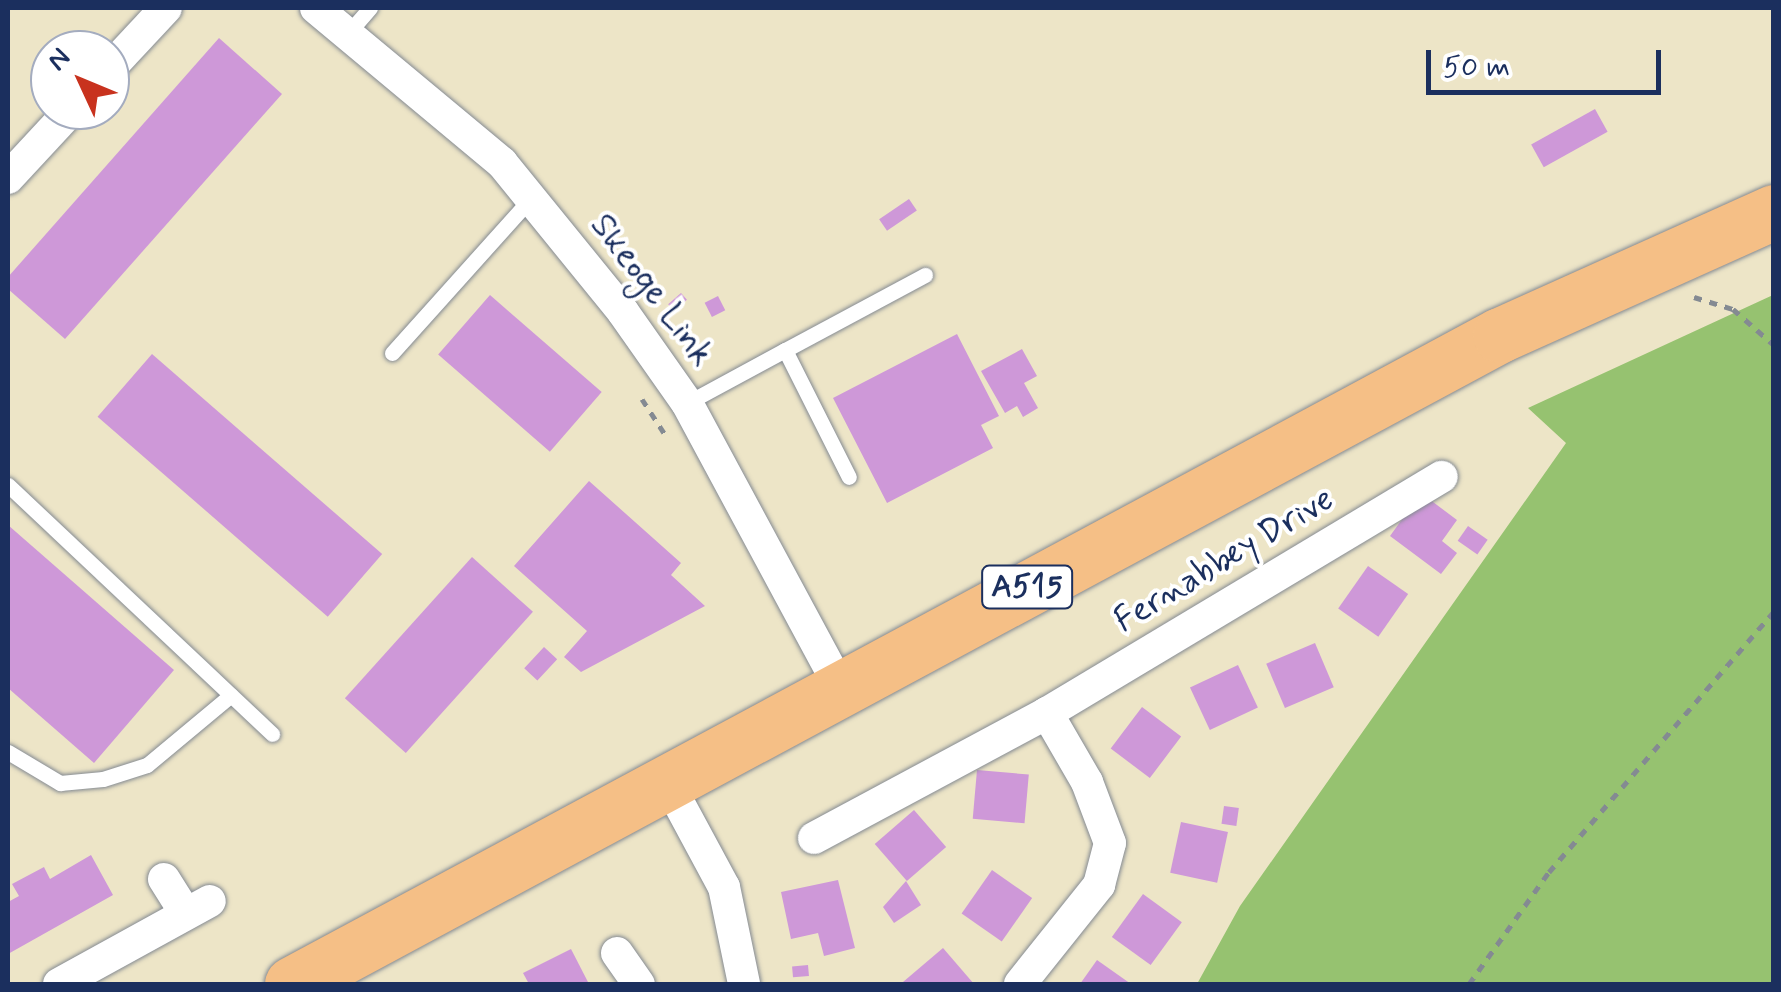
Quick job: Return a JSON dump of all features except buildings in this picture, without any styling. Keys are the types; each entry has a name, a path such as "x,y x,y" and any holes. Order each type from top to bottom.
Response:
{"highway":[{"name":"A515","path":"292,984 1500,334 1624,275 1774,212"}],"street":[{"path":"130,47 166,8"},
{"name":"Skeoge Link","path":"316,8 359,20 532,198 687,403 840,687"},
{"path":"8,178 52,130"},
{"name":"Fernabbey Drive","path":"814,838 1047,713 1442,477"},
{"path":"1020,984 1099,885 1110,843 1088,782 1047,713"},
{"path":"669,784 724,887 744,984"},
{"path":"59,984 198,908 164,879"},
{"path":"618,953 638,984"}],"lane":[{"path":"392,353 532,198"},
{"path":"687,403 925,275"},
{"path":"784,350 850,477"},
{"path":"8,485 272,734"},
{"path":"8,752 60,783 103,779 147,765 230,695"}],"path":[{"path":"1624,275 1733,309 1774,345"},
{"path":"633,385 673,448"},
{"path":"1469,984 1549,872 1774,610"}],"green space":[{"path":"1773,295 1773,984 1197,984 1240,906 1566,443 1528,408"}]}
